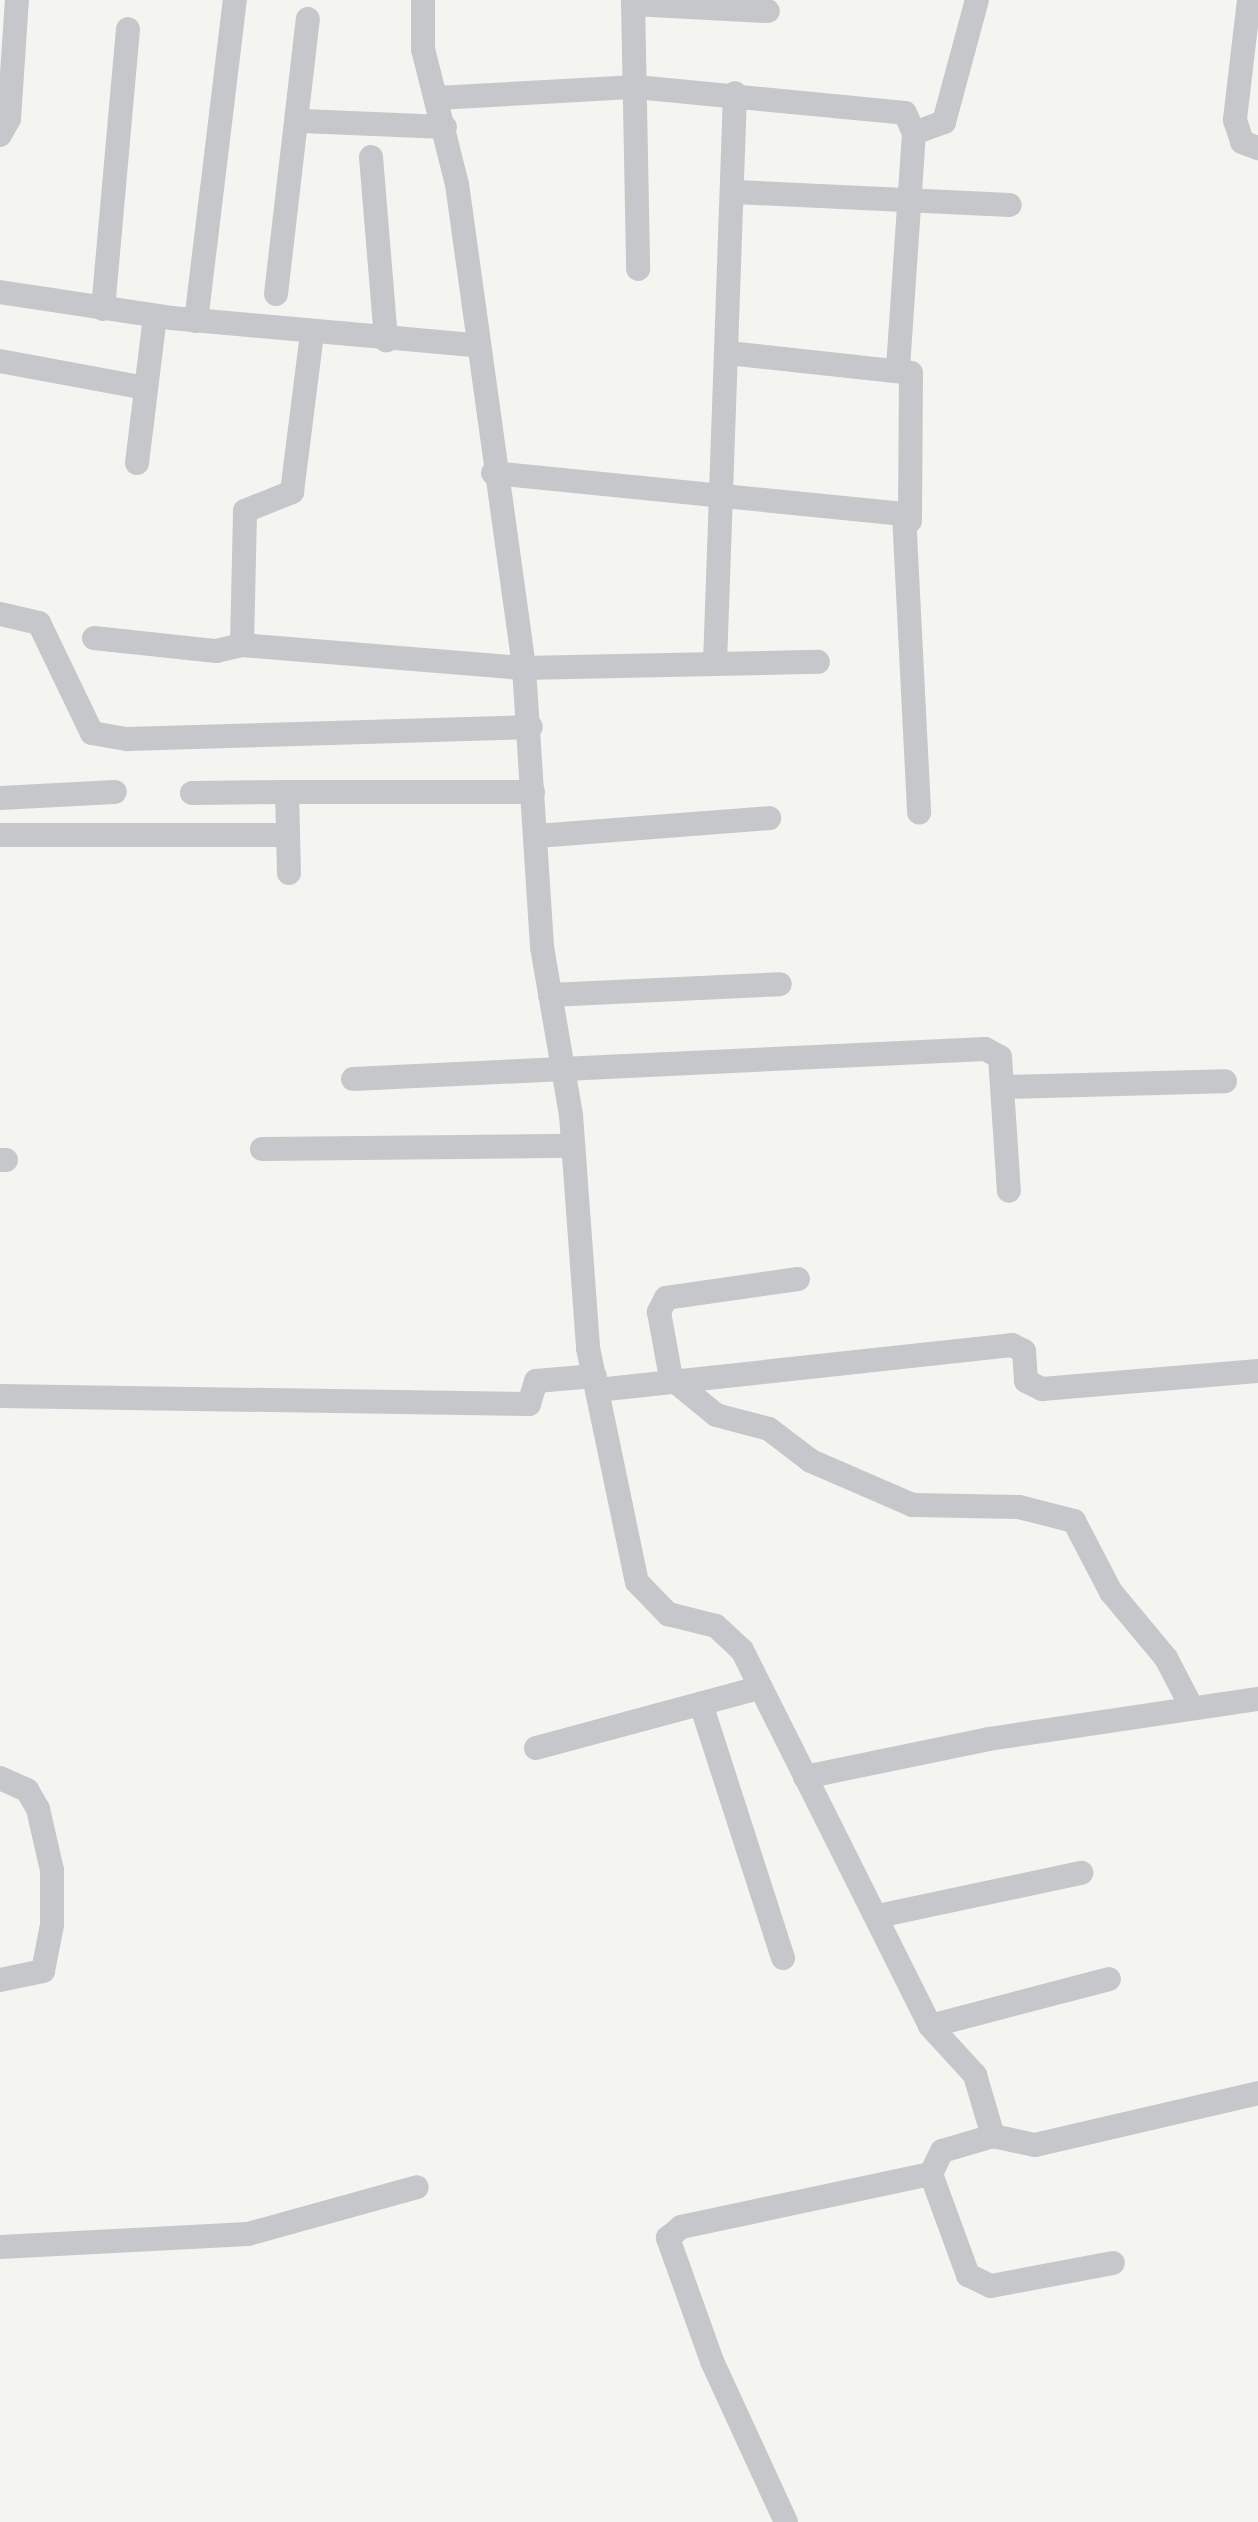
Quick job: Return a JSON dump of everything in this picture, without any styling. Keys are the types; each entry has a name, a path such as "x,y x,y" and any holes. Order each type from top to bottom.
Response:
{"street":[{"path":"0,135 9,118 17,0"},
{"path":"196,320 235,0"},
{"path":"423,0 423,49 445,127 524,668 550,995 573,1146 597,1383 643,1592 668,1614 727,1633 878,1916 930,2026 975,2075 993,2135"},
{"path":"914,133 944,122 976,0"},
{"path":"1241,1 1235,120 1242,142 1258,148"},
{"path":"638,269 633,2 768,11"},
{"path":"276,294 302,121 308,19"},
{"path":"103,308 128,29"},
{"path":"437,98 636,87 894,108 914,133 898,367"},
{"path":"715,664 716,492 728,353 735,93"},
{"path":"302,121 445,127"},
{"path":"371,157 386,340"},
{"path":"735,192 1010,206"},
{"path":"0,292 154,316 476,345"},
{"path":"137,463 154,316"},
{"path":"242,645 245,512 292,492 312,333"},
{"path":"728,353 898,367 911,373 906,625 919,813"},
{"path":"0,361 146,388"},
{"path":"493,473 890,507 910,521"},
{"path":"0,614 39,622 92,733 531,728"},
{"path":"94,638 216,651 242,645 524,668 818,662"},
{"path":"287,792 289,873"},
{"path":"192,793 533,792"},
{"path":"0,798 115,793"},
{"path":"537,836 769,818"},
{"path":"0,835 287,835"},
{"path":"550,995 780,984"},
{"path":"353,1079 985,1049 1000,1057 1010,1191"},
{"path":"1003,1087 1225,1081"},
{"path":"262,1149 573,1146"},
{"path":"798,1280 666,1298 659,1312 671,1378 716,1414 770,1429 811,1461 912,1505 1019,1507 1074,1521 1111,1592 1166,1658 1192,1708"},
{"path":"0,1396 529,1404 536,1381 671,1378 1012,1345 1024,1351 1027,1381 1042,1389 1258,1371"},
{"path":"536,1748 759,1688"},
{"path":"806,1777 1258,1699"},
{"path":"701,1704 783,1958"},
{"path":"0,1778 27,1790 38,1809 52,1870 52,1925 43,1971 0,1980"},
{"path":"878,1916 1081,1873"},
{"path":"930,2026 1108,1979"},
{"path":"1113,2264 973,2283 931,2174 942,2151 993,2135 1035,2145 1258,2093"},
{"path":"786,2522 712,2362 668,2238 681,2227 931,2174"},
{"path":"0,2247 248,2234 417,2187"}]}
